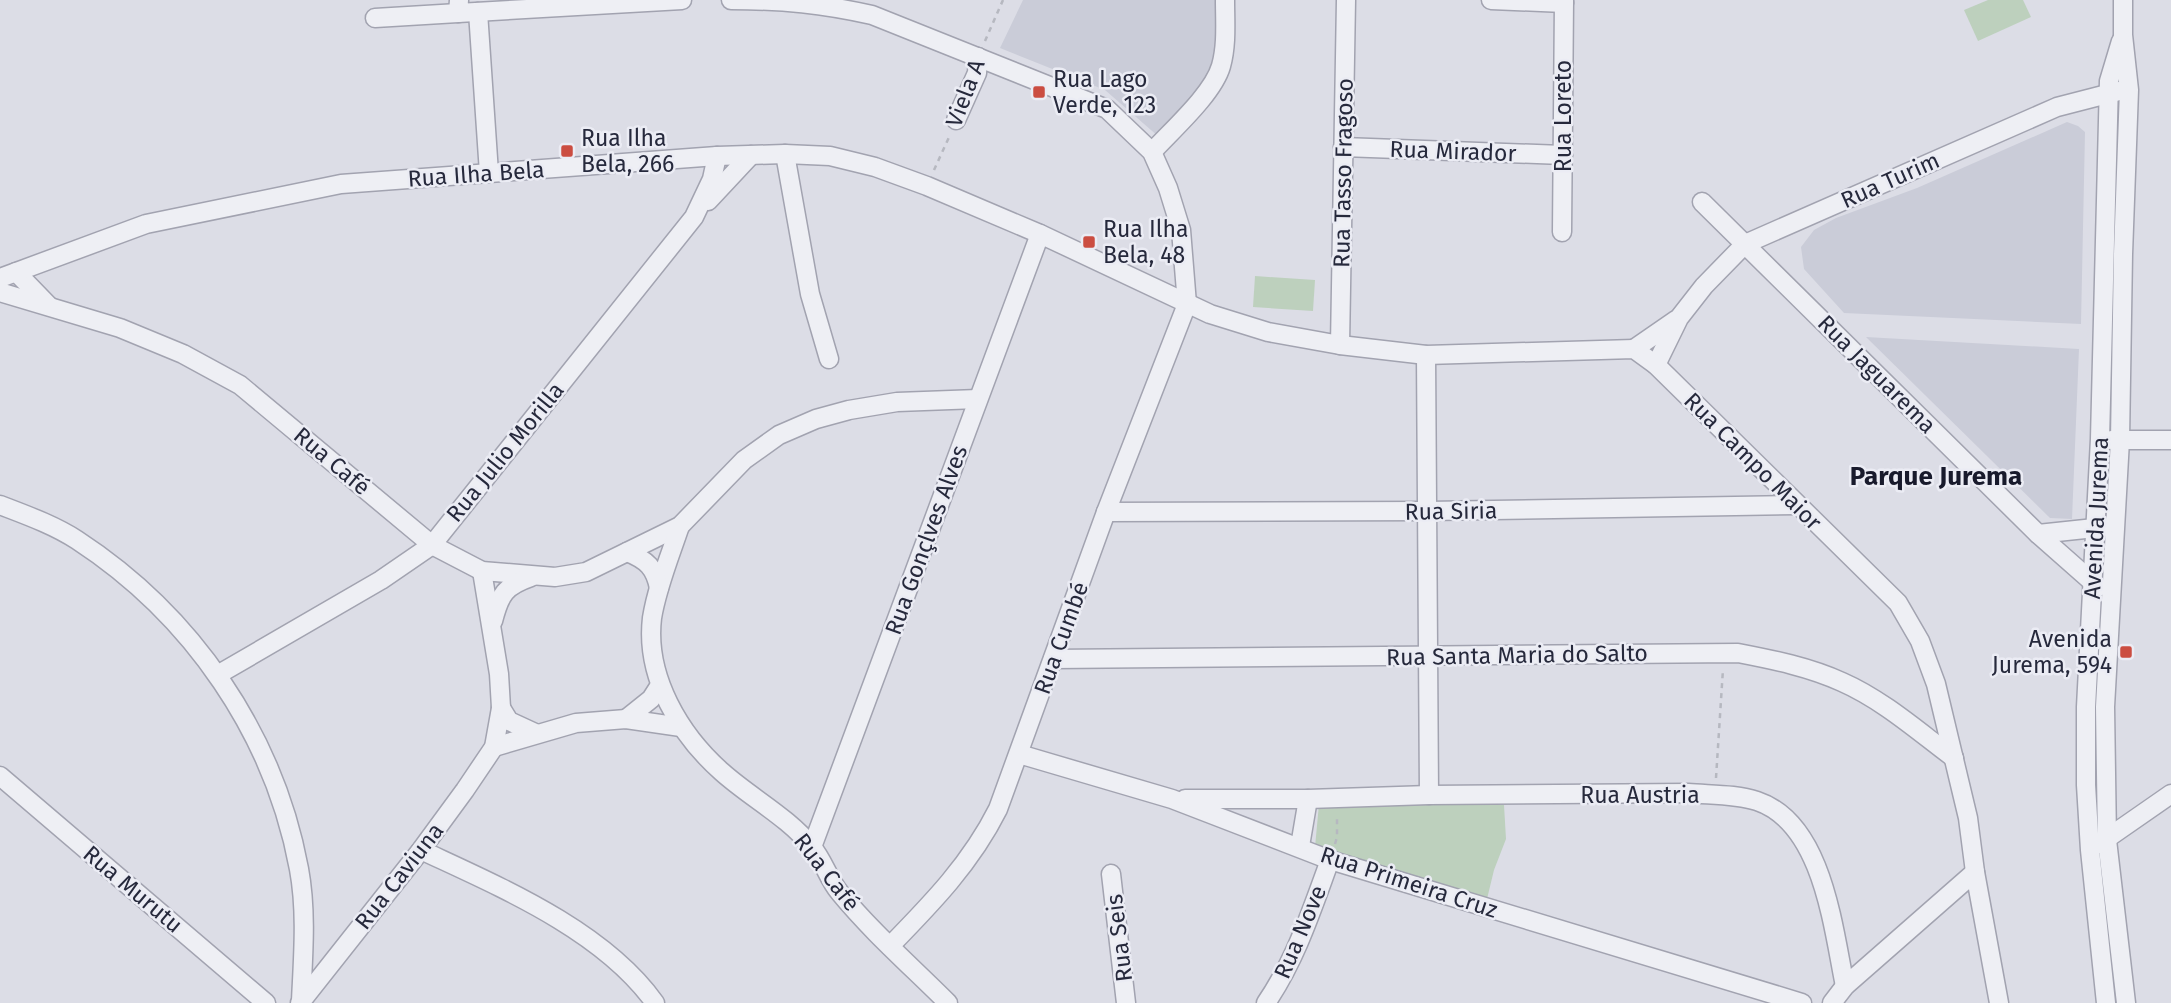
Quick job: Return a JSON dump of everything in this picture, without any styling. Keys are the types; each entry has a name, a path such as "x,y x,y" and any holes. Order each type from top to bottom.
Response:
{"street":[{"path":"375,19 458,7 478,12 681,0"},
{"path":"731,0 785,0 873,15 1107,109 1152,152 1168,188 1181,230 1187,304 1210,314 1268,332 1340,345 1426,355 1634,349"},
{"path":"1152,152 1215,83 1222,65 1225,44 1224,0"},
{"name":"Rua Tasso Fragoso","path":"1340,345 1346,0"},
{"path":"1491,0 1564,2"},
{"name":"Avenida Jurema","path":"2123,0 2123,35 2129,90 2120,440 2105,707 2107,840 2126,1003"},
{"name":"Rua Loreto","path":"1562,232 1564,2"},
{"path":"478,12 489,173"},
{"name":"Avenida Jurema","path":"2106,1003 2090,850 2086,720 2100,439 2108,92 2123,35"},
{"name":"Viela A","path":"956,120 977,74 978,57"},
{"name":"Rua Turim","path":"1656,365 1679,318 1704,286 1745,244 2057,107 2108,92 2129,90"},
{"name":"Rua Mirador","path":"1343,147 1563,155"},
{"path":"785,154 810,294 830,359"},
{"name":"Rua Ilha Bela","path":"8,275 146,224 341,184 718,156 785,154 830,156 875,167 926,186 1040,234 1187,304"},
{"path":"694,217 751,155"},
{"name":"Rua Julio Morilla","path":"219,674 381,580 432,545 694,217 712,179 718,156"},
{"name":"Rua Jaguarema","path":"1702,202 2038,534 2110,597"},
{"name":"Rua Gonçlves Alves","path":"812,847 1040,234"},
{"name":"Rua Café","path":"8,275 51,308"},
{"name":"Rua Café","path":"0,292 132,333 183,354 240,385 432,545 482,570"},
{"name":"Rua Cumbé","path":"890,946 935,900 982,841 998,809 1106,512 1187,304"},
{"name":"Rua Turim","path":"1634,349 1679,318"},
{"name":"Rua Campo Maior","path":"1634,349 1656,365 1898,603 1920,640 1936,684 1968,818 1999,1003"},
{"path":"1426,355 1429,795"},
{"path":"681,727 626,719 576,723 494,747 501,708 499,674 482,570 555,577 586,572 680,526 744,460 779,435 816,419 849,410 897,402 978,399"},
{"path":"2100,439 2171,440"},
{"path":"0,505 75,539 125,576 173,620 219,674 240,708 286,812 300,872 304,934 300,1002"},
{"name":"Rua Siria","path":"1106,512 1427,512 1797,505"},
{"path":"680,526 652,618 652,645 660,685 681,727"},
{"path":"2038,534 2114,527"},
{"path":"627,552 641,557 651,566 656,573 659,589"},
{"path":"491,628 502,593 515,583 534,575"},
{"name":"Rua Santa Maria do Salto","path":"1053,659 1738,653 1794,664 1844,682 1890,711 1954,758"},
{"path":"626,719 651,699 660,685"},
{"path":"501,708 509,721 535,733"},
{"name":"Rua Café","path":"681,727 722,772 777,815 812,847 838,891 948,1003"},
{"name":"Rua Caviuna","path":"300,1002 421,850 494,747"},
{"name":"Rua Primeira Cruz","path":"1019,754 1172,799 1300,846 1330,860 1802,1003"},
{"name":"Rua Murutu","path":"0,776 266,1003"},
{"path":"2090,850 2171,794"},
{"name":"Rua Austria","path":"1172,799 1318,799 1429,795 1715,795 1759,801 1794,827 1817,864 1845,986"},
{"path":"1300,846 1318,799"},
{"path":"421,850 490,882 555,917 603,950 655,1003"},
{"name":"Rua Nove","path":"1266,1003 1281,981 1298,945 1330,860"},
{"path":"1832,1003 1845,986 1975,872"},
{"name":"Rua Seis","path":"1111,874 1126,1003"}],"path":[{"name":"Viela A","path":"978,57 1003,0"},
{"name":"Viela A","path":"926,186 956,120"},
{"path":"1715,795 1724,653"},
{"path":"1318,799 1336,811 1337,837 1330,860"}],"shaded area":[{"path":"1023,0 1216,0 1214,83 1159,137 1105,90 1000,48"},
{"path":"2067,122 2085,132 2081,324 1844,313 1804,269 1801,247 1814,230 1836,218 1917,188"},
{"path":"1866,337 2079,349 2072,519 2050,518"}],"green space":[{"path":"1988,0 2023,0 2031,17 1978,41 1964,10"},
{"path":"1255,276 1315,280 1313,311 1253,307"},
{"path":"1319,804 1504,805 1506,839 1487,899 1315,847"}],"place":[{"name":"Rua Lago Verde, 123","path":"1039,92"},
{"name":"Rua Ilha Bela, 266","path":"567,151"},
{"name":"Rua Ilha Bela, 48","path":"1089,242"},
{"name":"Avenida Jurema, 594","path":"2126,652"}],"district":[{"name":"Parque Jurema","path":"1936,476"}]}
